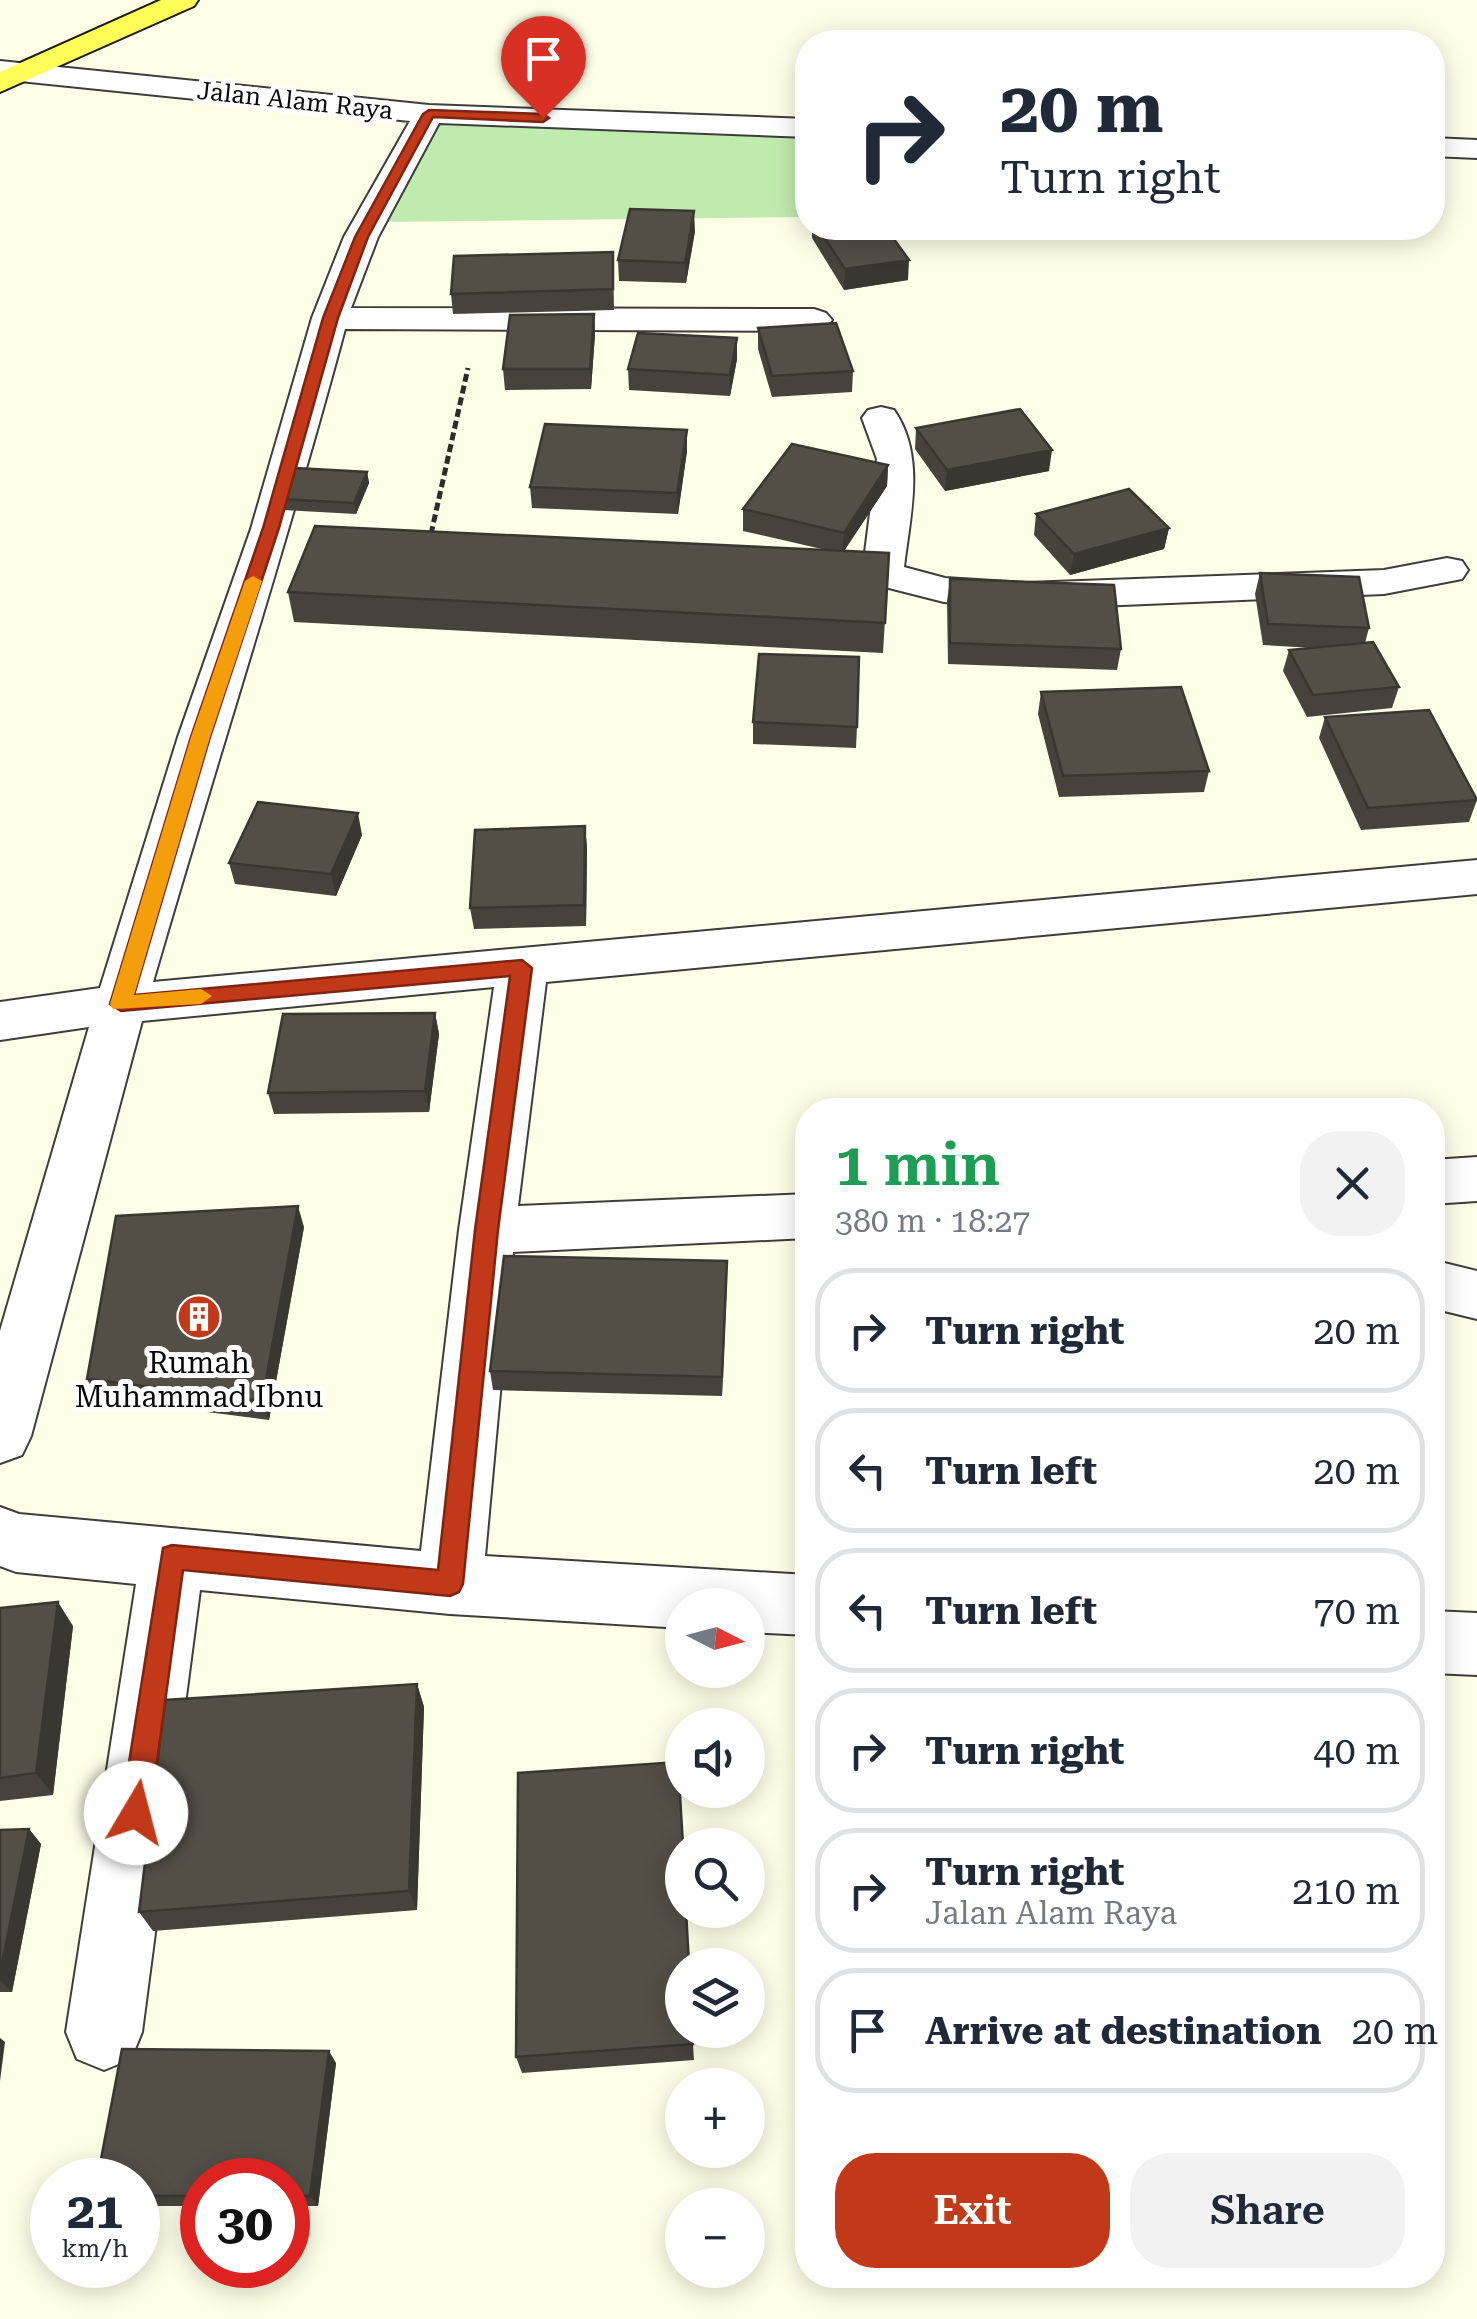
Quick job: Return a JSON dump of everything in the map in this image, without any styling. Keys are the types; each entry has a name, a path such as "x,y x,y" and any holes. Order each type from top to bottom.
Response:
{"main road":[{"path":"8,75 184,0"}],"street":[{"name":"Jalan Alam Raya","path":"8,75 429,114 795,128"},
{"path":"0,1436 200,737 289,529 330,318 362,237 429,114"},
{"path":"1445,148 1477,148"},
{"path":"330,318 814,320"},
{"path":"881,418 896,460 884,574"},
{"path":"772,562 884,574 944,590 1026,596 1384,582 1447,570"},
{"path":"0,1021 121,1004 1477,877"},
{"path":"450,1584 487,1230 522,968"},
{"path":"1445,1181 1477,1179"},
{"path":"487,1230 795,1217"},
{"path":"1445,1287 1477,1295"},
{"path":"0,1536 16,1543 450,1584 795,1604"},
{"path":"104,2032 172,1557"},
{"path":"1445,1643 1477,1644"}],"path":[{"path":"431,534 479,318"}],"green space":[{"path":"435,123 795,135 795,217 381,222"}],"building":[{"path":"630,209 694,211 685,263 618,260"},
{"path":"826,240 895,240 909,260 845,269"},
{"path":"613,252 613,289 451,294 454,256"},
{"path":"594,314 590,369 503,369 510,315"},
{"path":"836,323 853,371 772,376 758,328"},
{"path":"638,333 737,338 730,375 628,369"},
{"path":"1020,409 1052,450 947,470 916,428"},
{"path":"545,424 687,430 677,493 530,487"},
{"path":"792,444 888,465 844,533 743,509"},
{"path":"295,468 367,472 354,503 281,499"},
{"path":"1129,489 1169,528 1074,554 1036,514"},
{"path":"315,526 889,553 885,623 288,592"},
{"path":"1260,573 1359,577 1369,628 1268,624"},
{"path":"950,579 1114,585 1121,649 950,643"},
{"path":"1373,642 1399,687 1313,695 1289,650"},
{"path":"759,654 859,657 857,727 753,722"},
{"path":"1181,687 1209,771 1063,776 1041,692"},
{"path":"1429,710 1477,800 1368,808 1325,717"},
{"path":"258,802 358,813 331,874 229,863"},
{"path":"585,826 584,905 470,908 475,830"},
{"path":"435,1013 425,1091 268,1093 283,1014"},
{"name":"Rumah Muhammad Ibnu","path":"298,1206 262,1401 87,1379 116,1216"},
{"path":"504,1256 727,1261 722,1377 490,1371"},
{"path":"58,1602 36,1773 0,1778 0,1608"},
{"path":"417,1684 409,1891 139,1912 165,1700"},
{"path":"665,1763 665,1808 681,1808 682,1828 665,1828 665,1928 687,1928 688,1948 665,1948 665,2046 516,2057 518,1773"},
{"path":"29,1829 0,1973 0,1830"},
{"path":"122,2049 329,2051 310,2196 310,2158 180,2158 180,2196 160,2196 160,2158 101,2158"}],"slow traffic":[{"path":"201,996 121,1004 200,737 253,581"}],"place":[{"name":"Rumah Muhammad Ibnu","path":"199,1317"}],"route":[{"path":"136,1813 172,1557 450,1584 487,1230 522,968 121,1004 200,737 271,528 330,318 362,237 429,114 543,118"}]}
